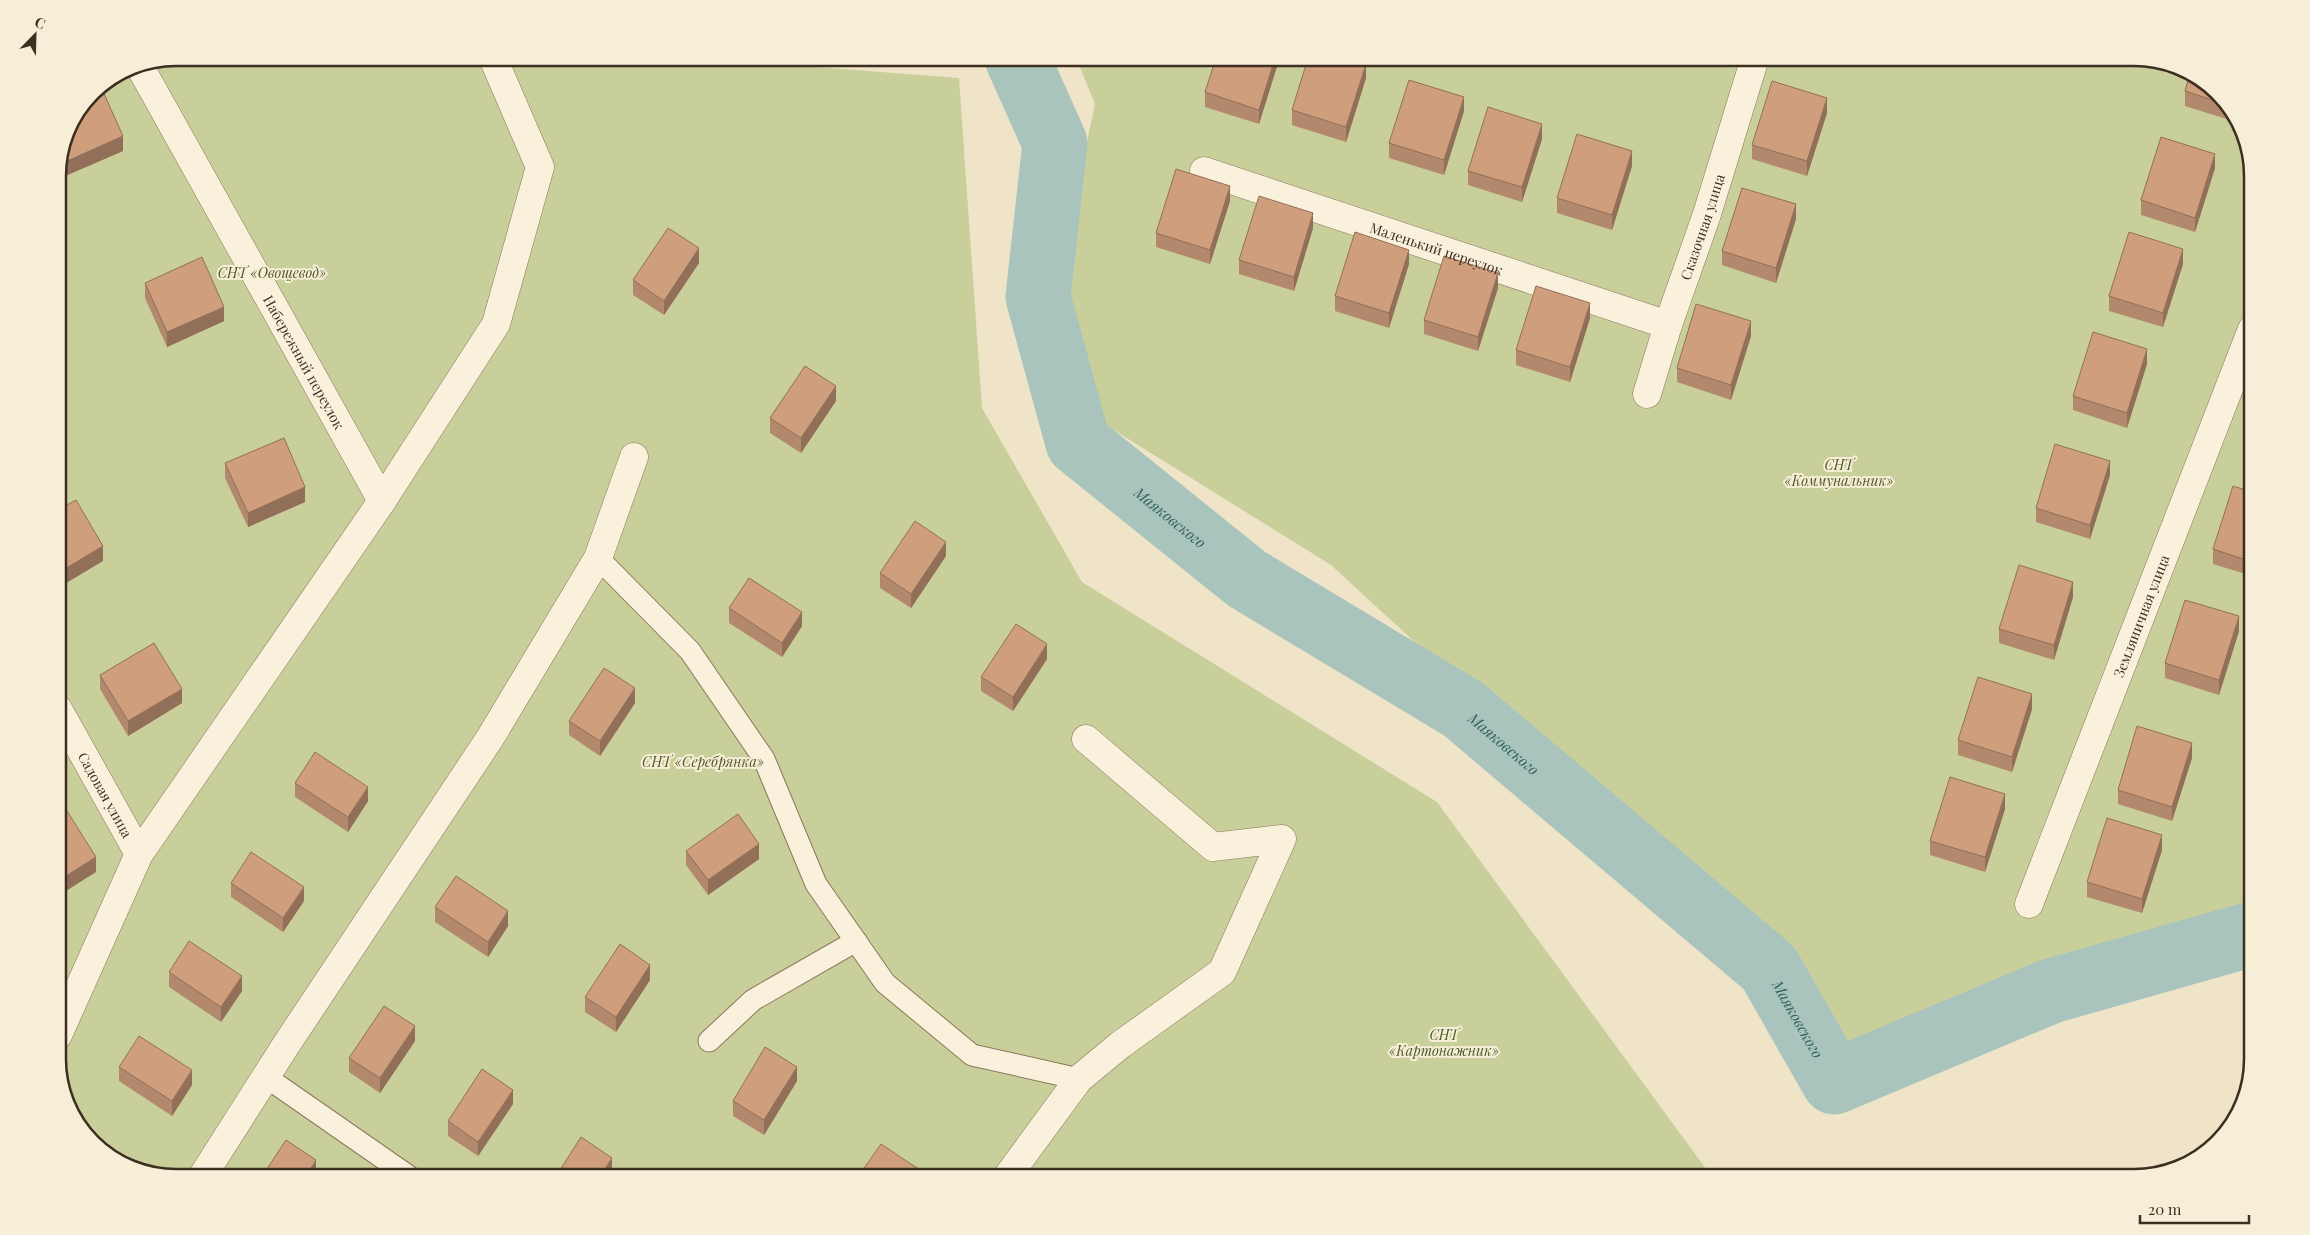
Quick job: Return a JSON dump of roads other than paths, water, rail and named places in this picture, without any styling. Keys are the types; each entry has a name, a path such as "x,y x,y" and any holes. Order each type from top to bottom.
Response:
{"street":[{"path":"66,1017 139,854 382,501 496,324 540,167 496,66"},
{"name":"Сказочная улица","path":"1647,394 1668,325 1707,214 1752,66"},
{"name":"Набережный переулок","path":"143,72 382,501"},
{"name":"Маленький переулок","path":"1204,171 1668,325"},
{"name":"Земляничная улица","path":"2029,904 2244,350"},
{"path":"208,1169 266,1077 490,738 598,558 634,457"},
{"name":"Садовая улица","path":"66,723 139,854"},
{"path":"1014,1169 1080,1079 1120,1045 1222,972 1282,839 1213,848 1086,739"}],"lane":[{"path":"598,558 690,651 764,759 816,884 885,983 972,1055 1080,1079"},
{"path":"709,1041 753,1000 856,941"},
{"path":"266,1077 397,1169"}],"waterway":[{"name":"Маяковского","path":"1021,66 1055,143 1038,297 1078,443 1247,579 1463,709 1769,968 1834,1082 2051,991 2244,936"}],"park label":[{"name":"СНТ «Овощевод»","path":"272,272"},
{"name":"СНТ «Коммунальник»","path":"1839,472"},
{"name":"СНТ «Серебрянка»","path":"703,761"},
{"name":"СНТ «Картонажник»","path":"1444,1042"}]}
